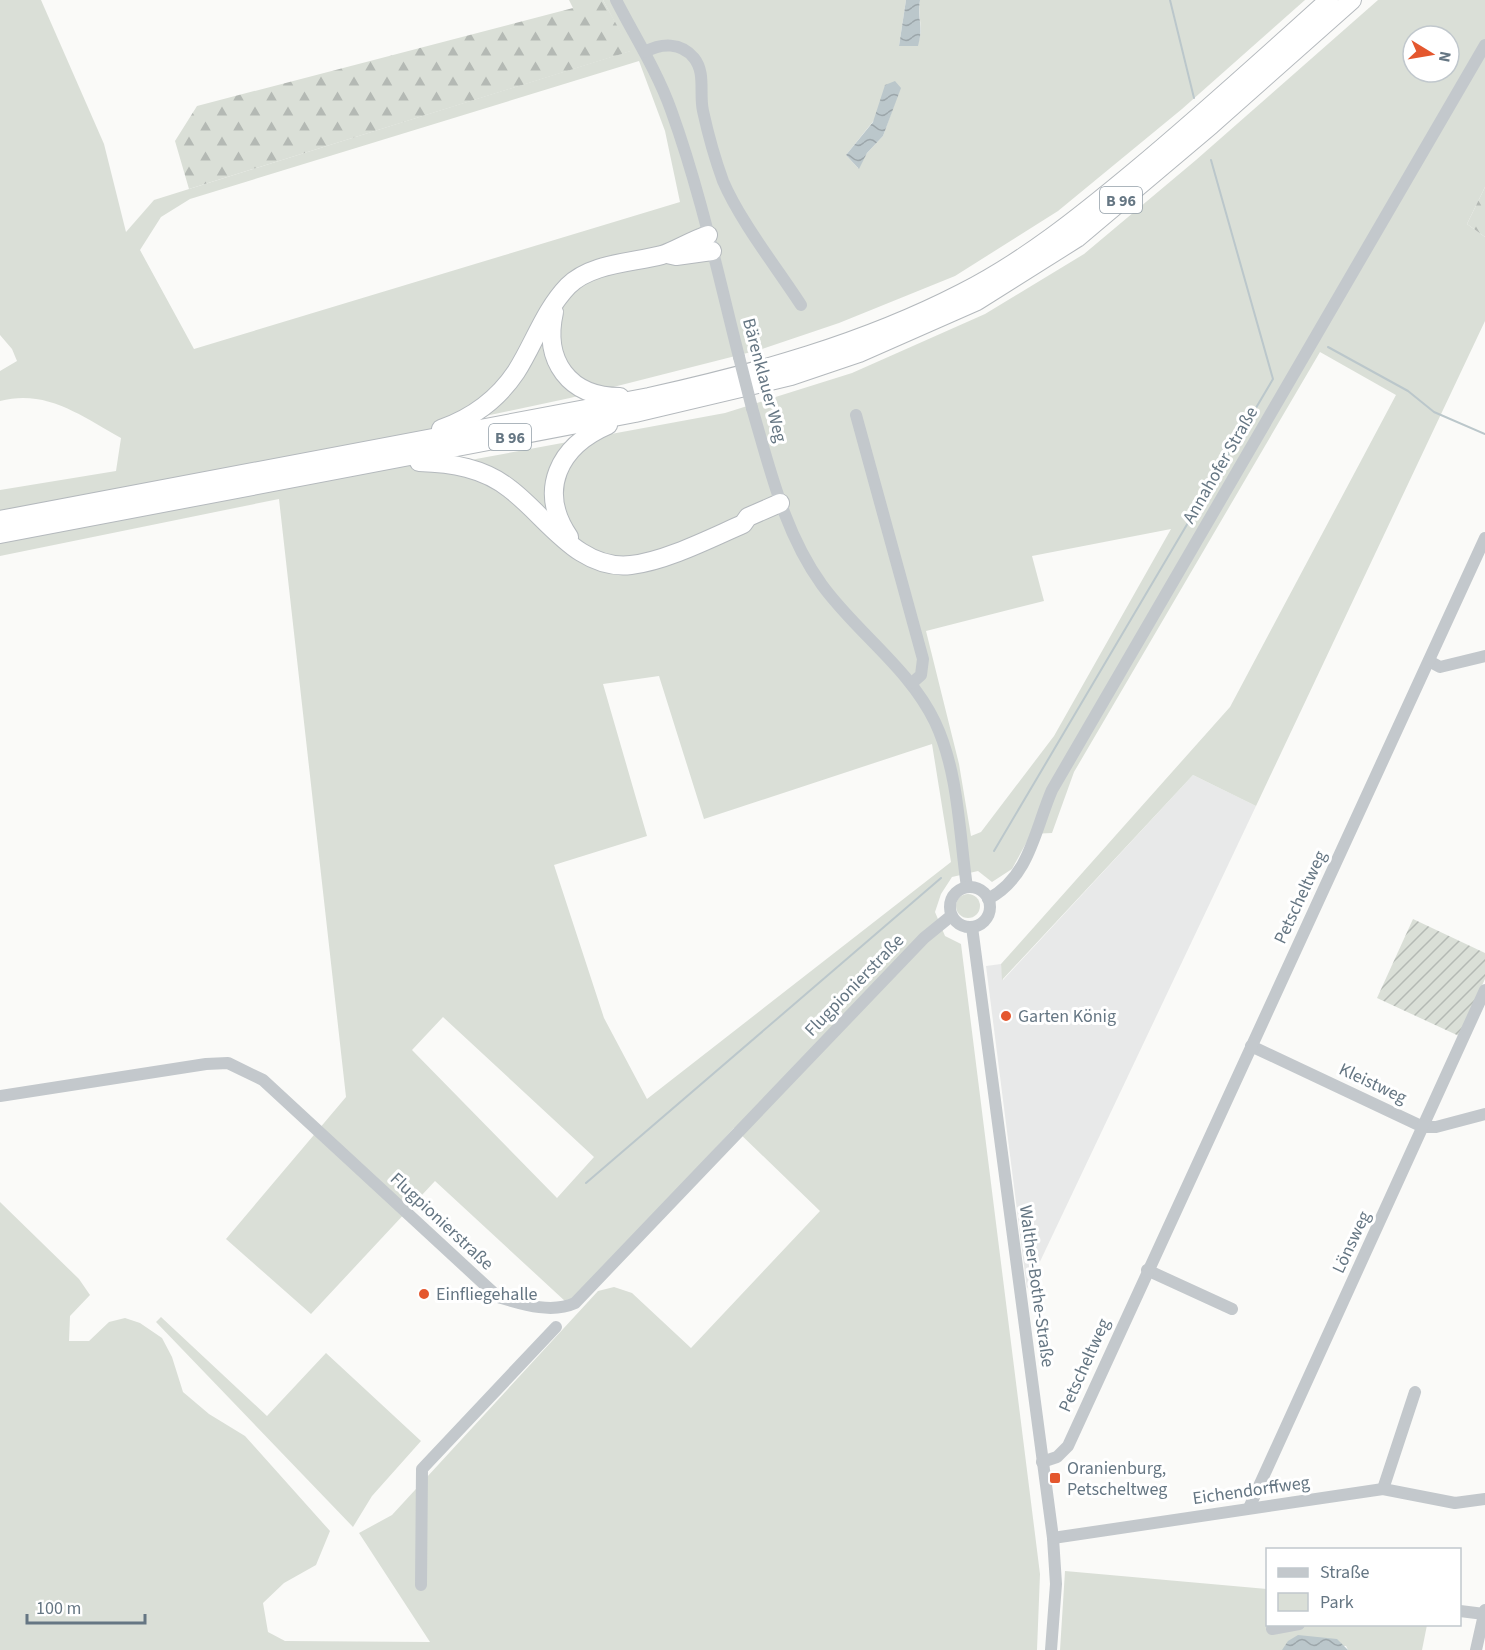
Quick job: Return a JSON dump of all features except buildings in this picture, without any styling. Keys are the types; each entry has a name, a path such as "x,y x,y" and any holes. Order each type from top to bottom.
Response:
{"highway":[{"name":"B 96","path":"0,520 649,397 725,380 856,340 964,292 1066,228 1201,116 1329,0"},
{"name":"B 96","path":"0,534 717,396 800,373 859,353 977,301 1077,238 1211,125 1352,0"},
{"path":"400,444 453,425 487,404 516,372 542,322 568,286 593,271 710,243"},
{"path":"561,296 550,334 553,356 562,372 577,386 594,394 649,397"},
{"path":"574,546 564,531 554,500 555,483 560,466 568,452 583,437 635,413"},
{"path":"385,461 437,462 475,470 511,489 562,538 594,559 613,564 630,565 652,561 743,524 752,525 782,509"}],"street":[{"name":"Bärenklauer Weg","path":"616,0 645,52 671,109 691,171 752,408 782,509 822,584 846,614 912,683 935,722 951,771 967,887"},
{"path":"645,52 659,45 669,45 689,52 696,60 702,83 703,109 724,181 801,305"},
{"name":"Annahofer Straße","path":"988,899 1017,875 1028,858 1052,790 1485,45"},
{"path":"855,415 923,659 921,675 912,683"},
{"name":"Petscheltweg","path":"1042,1462 1057,1457 1068,1446 1485,537"},
{"path":"1429,662 1440,667 1485,656"},
{"path":"967,887 979,889 988,899 988,916 982,923 972,927 959,924 951,916 952,898 957,891 967,887"},
{"name":"Flugpionierstraße","path":"0,1096 206,1064 228,1063 263,1080 498,1297 523,1305 566,1307 575,1303 924,938 951,916"},
{"name":"Walther-Bothe-Straße","path":"972,927 1053,1538 1056,1570 1051,1650"},
{"name":"Lönsweg","path":"1249,1508 1485,990"},
{"name":"Kleistweg","path":"1251,1046 1424,1127"},
{"path":"1424,1127 1485,1114"},
{"path":"1147,1270 1232,1309"},
{"path":"421,1585 422,1469 556,1327"},
{"path":"1383,1489 1415,1392"},
{"name":"Eichendorffweg","path":"1053,1538 1383,1489 1455,1503 1485,1499"},
{"path":"1461,1611 1485,1612 1476,1650"},
{"path":"1272,1629 1288,1626"}],"shaded area":[{"path":"1193,775 1256,806 1027,1289 986,966 1001,964 1003,980"}],"green space":[{"path":"0,0 41,0 104,144 126,232 154,200 630,51 603,0 906,0 899,46 917,46 921,28 920,0 1305,0 1182,109 1058,211 955,276 839,323 759,350 570,398 490,415 434,422 442,470 476,459 725,413 852,373 985,314 1084,254 1196,160 1378,0 1485,0 1485,187 1467,224 1485,237 1485,321 1256,806 1193,775 1002,980 1001,964 1230,707 1396,395 1320,352 1074,772 1052,833 1031,834 1012,869 992,882 978,871 952,877 941,894 935,912 945,936 961,944 1040,1574 1037,1650 0,1650 0,1202 79,1279 90,1295 70,1316 69,1341 89,1341 109,1322 125,1318 140,1323 162,1338 172,1357 183,1392 209,1414 245,1436 330,1531 316,1565 284,1583 263,1603 268,1632 285,1641 430,1642 359,1533 392,1515 598,1291 614,1287 632,1293 691,1348 820,1211 734,1128 581,1294 566,1302 435,1181 311,1314 226,1239 346,1097 279,499 0,556 0,490 116,471 121,438 78,413 48,402 17,398 0,401 0,371 17,361 12,349 0,335","holes":["639,61 665,131 680,202 194,349 140,250 161,217 190,199","900,88 883,136 867,153 858,168 846,155","1171,529 1054,736 981,832 971,836 959,764 926,631 1044,601 1032,556","659,676 704,819 932,744 951,862 647,1099 604,1018 554,865 647,836 603,684","443,1017 594,1157 557,1198 412,1050"]},
{"path":"569,0 603,0 631,51 189,189 175,141 197,106 573,8"},
{"path":"1485,187 1485,237 1467,224"},
{"path":"968,894 977,897 980,906 977,915 968,918 959,915 956,906 959,897"},
{"path":"1413,919 1485,953 1485,979 1459,1036 1377,998"},
{"path":"161,1317 267,1416 326,1353 421,1441 372,1496 353,1527 156,1322"},
{"path":"1065,1571 1266,1589 1266,1626 1427,1626 1422,1650 1348,1650 1346,1646 1282,1650 1060,1650"}],"water":[{"path":"906,0 920,0 918,46 899,46"},
{"path":"895,81 901,88 883,136 867,153 859,169 846,155 873,122 885,85"},
{"path":"1298,1635 1337,1639 1348,1650 1282,1650 1288,1641"}],"waterway":[{"path":"1170,0 1194,98"},
{"path":"994,851 1273,379 1211,160"},
{"path":"1328,347 1408,391 1434,412 1485,434"},
{"path":"586,1183 941,878"}],"place":[{"name":"Garten König","path":"1006,1016"},
{"name":"Einfliegehalle","path":"424,1294"},
{"name":"Oranienburg, Petscheltweg","path":"1055,1478"}]}
